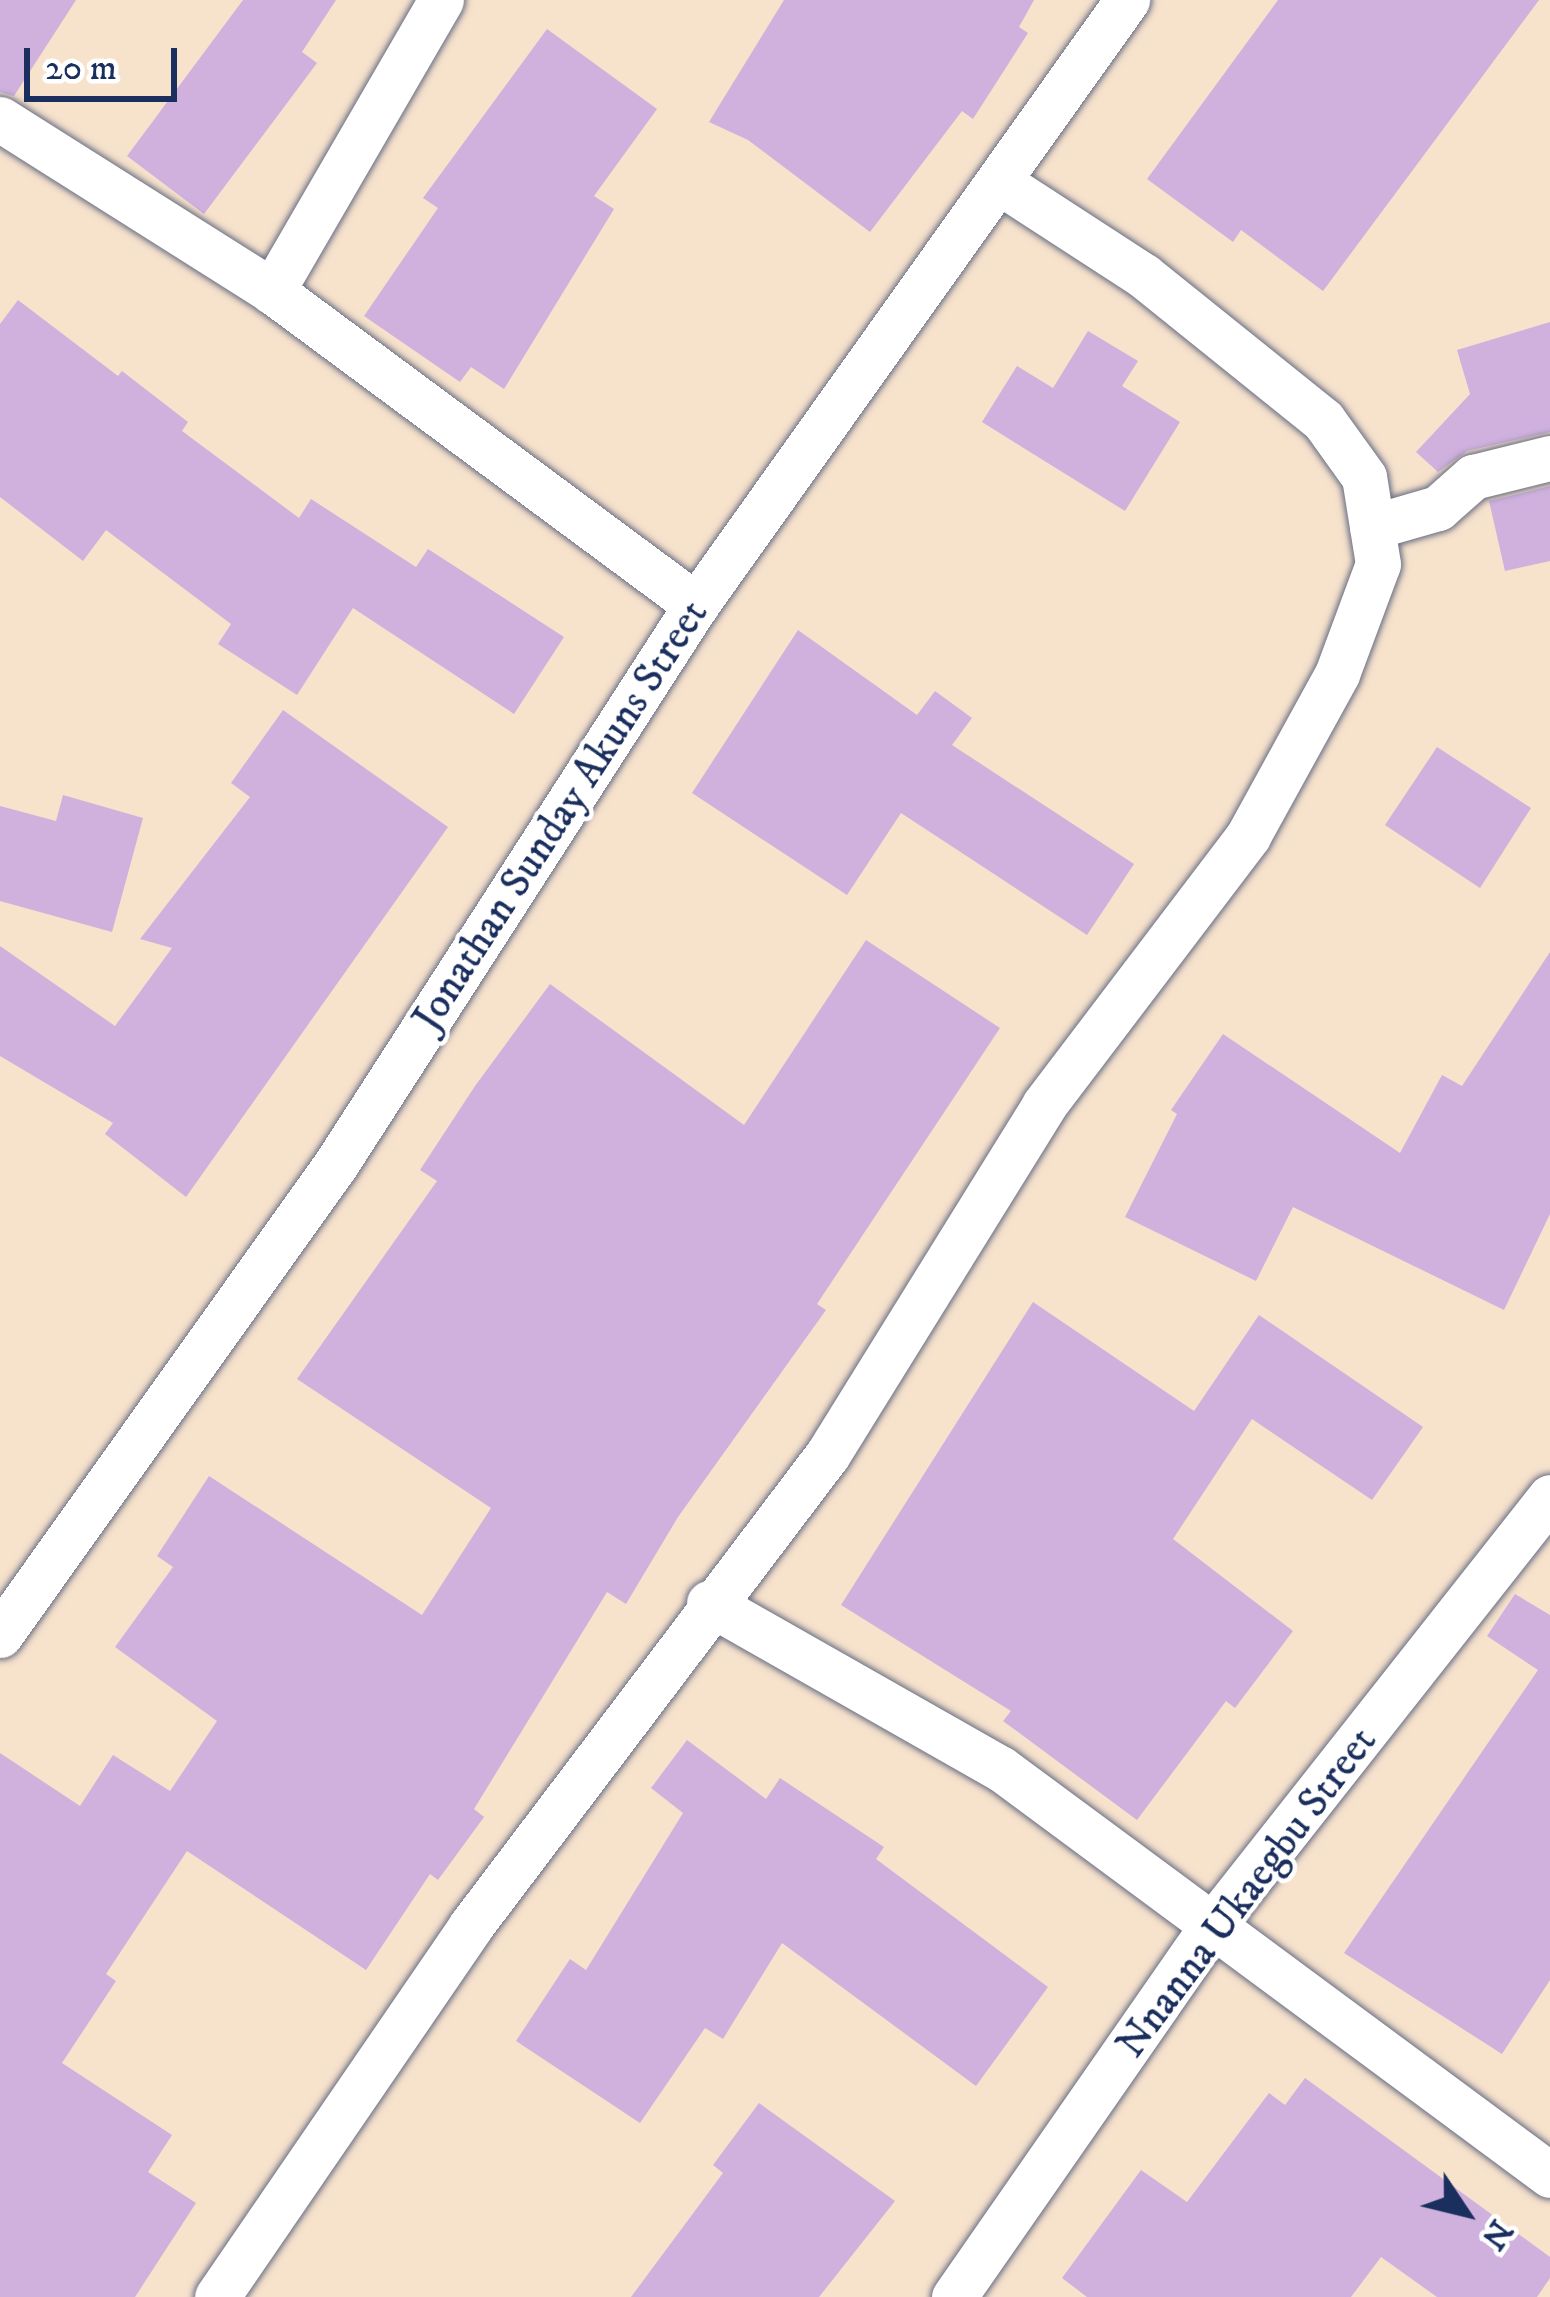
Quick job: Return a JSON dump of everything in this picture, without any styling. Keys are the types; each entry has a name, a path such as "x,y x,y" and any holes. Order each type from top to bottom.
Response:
{"street":[{"path":"272,291 441,0"},
{"name":"Jonathan Sunday Akuns Street","path":"0,1635 336,1164 696,605 1127,0"},
{"path":"0,118 272,291 696,605"},
{"path":"217,2297 396,2030 651,1696 710,1603 828,1454 1044,1105 1247,836 1337,674 1378,564 1364,477 1286,384 1144,276 1001,183"},
{"path":"1372,526 1438,508 1473,477 1550,458"},
{"name":"Nnanna Ukaegbu Street","path":"954,2297 1215,1922 1550,1497"},
{"path":"710,1603 1000,1768 1215,1922 1550,2175"}],"building":[{"path":"0,0 76,0 14,96 0,92"},
{"path":"243,0 336,0 302,52 317,63 204,214 127,156"},
{"path":"784,0 1034,0 1019,27 1028,33 973,119 962,111 870,232 748,140 709,122"},
{"path":"1278,0 1539,0 1323,291 1241,230 1233,242 1147,179"},
{"path":"547,29 657,109 594,196 614,209 504,389 471,367 460,382 364,316 438,208 423,198"},
{"path":"18,300 188,422 182,431 299,518 311,499 416,567 428,549 564,637 514,714 353,608 297,695 218,644 231,624 106,530 83,561 0,497 0,324"},
{"path":"1550,322 1550,432 1467,451 1438,472 1416,452 1470,394 1457,350"},
{"path":"1088,331 1138,361 1122,386 1180,422 1125,511 982,422 1017,366 1053,388"},
{"path":"1550,486 1550,561 1505,571 1489,501"},
{"path":"798,630 917,715 935,691 972,718 952,745 1134,864 1087,935 901,813 847,895 692,793"},
{"path":"283,710 448,827 186,1197 105,1134 113,1123 0,1056 0,946 115,1026 172,948 140,939 250,797 231,783"},
{"path":"1437,747 1531,808 1480,888 1385,825"},
{"path":"63,795 143,818 112,932 0,901 0,806 56,821"},
{"path":"866,940 1000,1028 817,1304 826,1310 678,1517 626,1604 607,1592 474,1809 484,1817 438,1880 430,1874 366,1970 187,1851 106,1974 116,1981 62,2063 172,2135 148,2172 196,2203 135,2297 0,2297 0,1753 80,1806 113,1755 170,1791 217,1721 115,1647 173,1567 157,1556 209,1476 422,1615 491,1508 297,1379 437,1181 420,1170 475,1086 550,984 744,1125"},
{"path":"1550,952 1550,1214 1504,1310 1293,1207 1256,1281 1125,1217 1177,1114 1171,1110 1223,1034 1400,1153 1442,1075 1462,1086"},
{"path":"1033,1302 1194,1411 1259,1315 1423,1427 1372,1500 1252,1419 1173,1539 1293,1631 1235,1708 1226,1701 1137,1820 1003,1721 1011,1711 841,1605"},
{"path":"1515,1594 1550,1615 1550,1980 1502,2054 1344,1953 1538,1670 1487,1636"},
{"path":"687,1740 766,1799 780,1778 884,1847 876,1859 1048,1987 976,2086 782,1943 723,2039 705,2028 640,2123 516,2041 570,1959 586,1970 683,1813 651,1788"},
{"path":"1305,2078 1550,2257 1550,2278 1537,2297 1437,2297 1381,2257 1351,2297 1087,2297 1062,2278 1141,2170 1187,2202 1269,2093 1285,2105"},
{"path":"759,2103 895,2201 819,2297 631,2297 723,2173 713,2165"}]}
